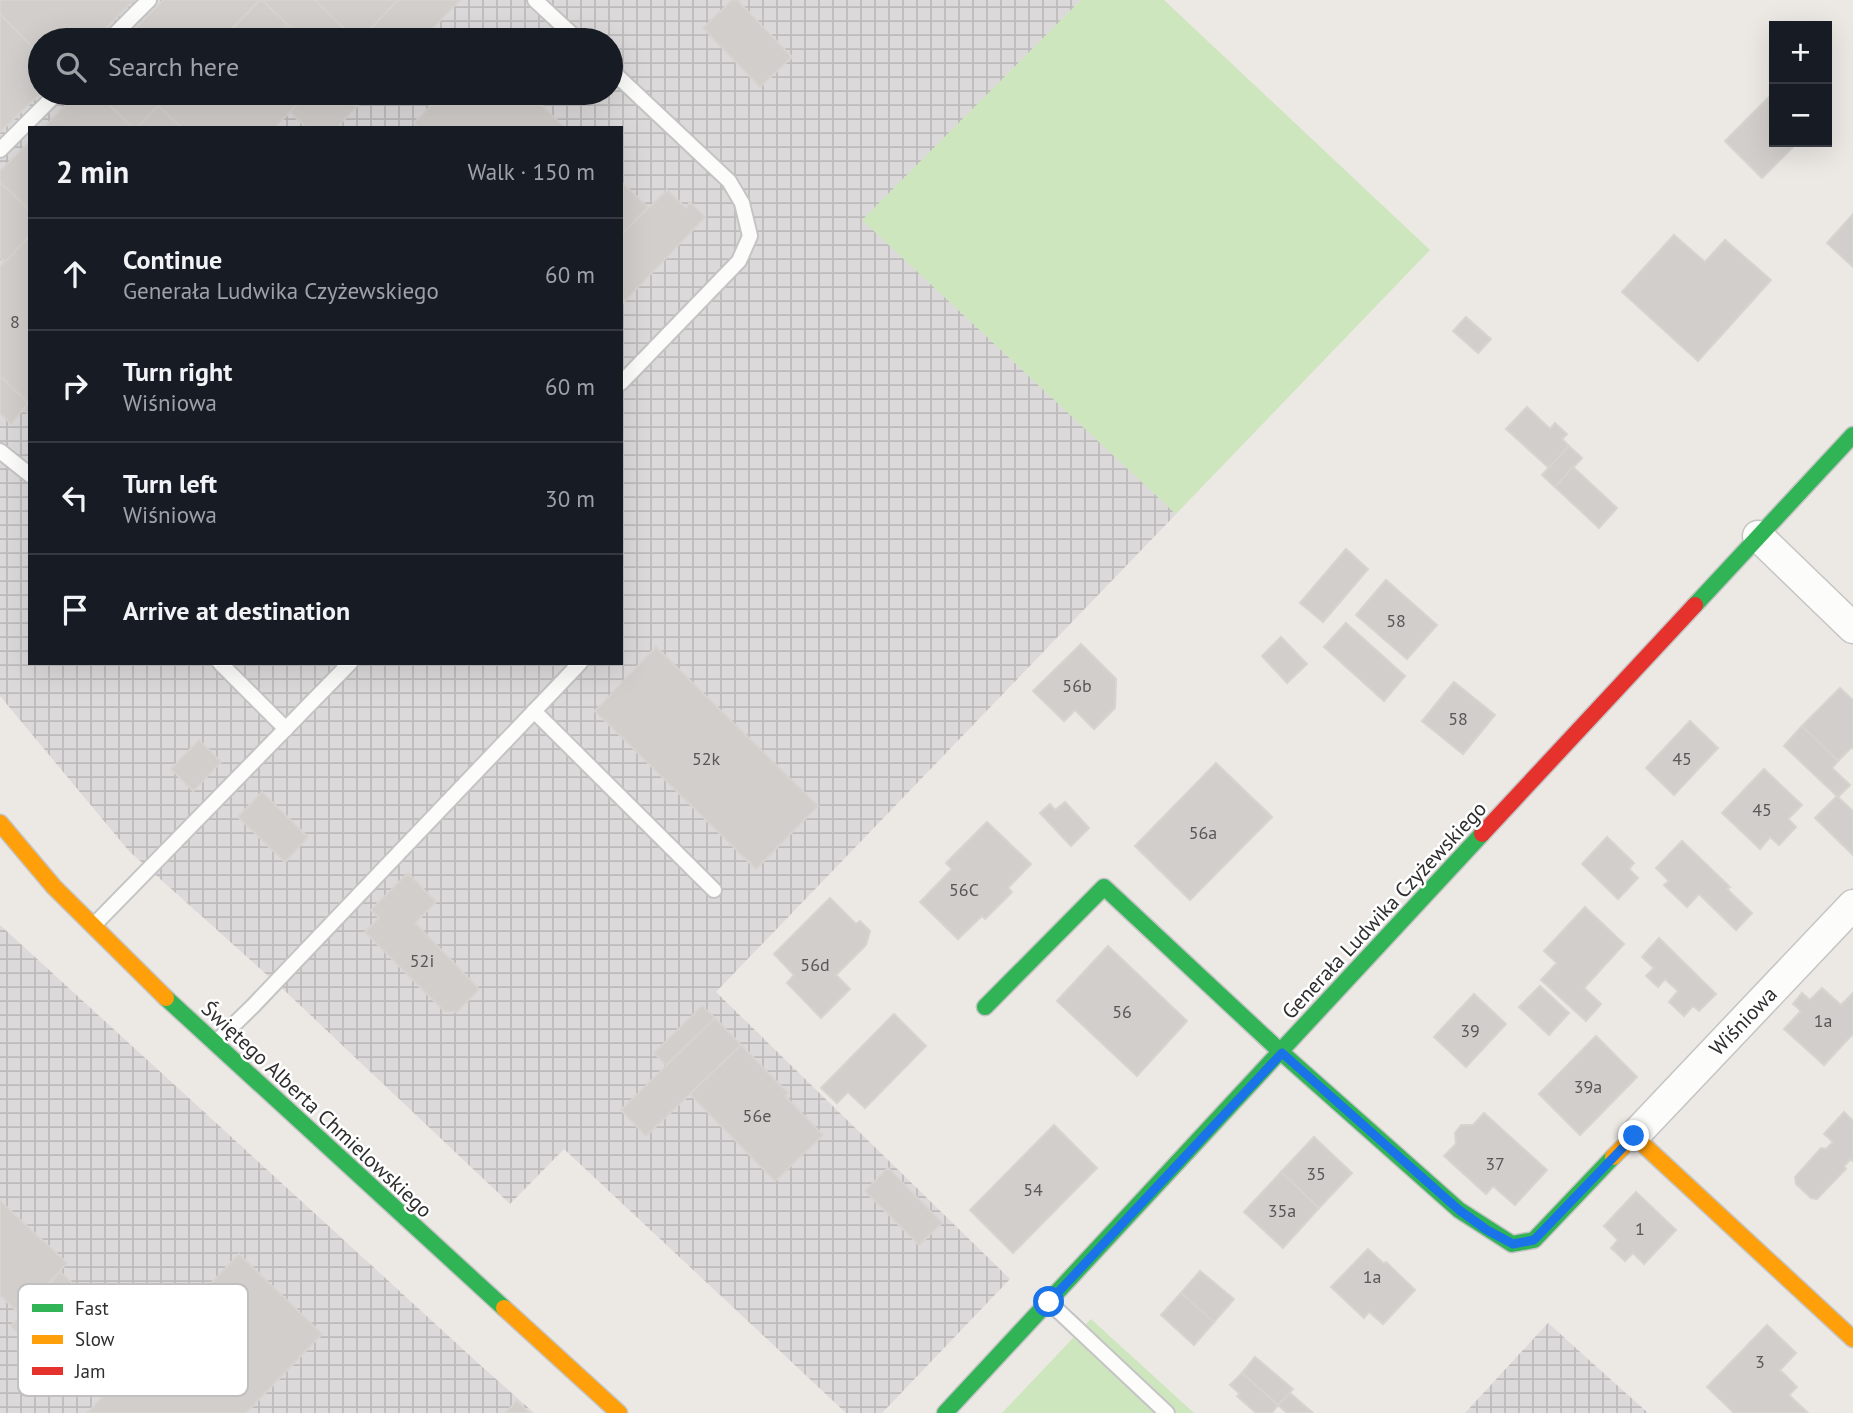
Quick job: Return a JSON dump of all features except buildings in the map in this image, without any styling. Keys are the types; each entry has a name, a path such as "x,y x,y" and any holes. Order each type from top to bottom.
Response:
{"street":[{"name":"Generała Ludwika Czyżewskiego","path":"945,1413 1853,435"},
{"path":"1758,536 1853,628"},
{"name":"Świętego Alberta Chmielowskiego","path":"0,822 54,887 92,927 214,1044 619,1413"},
{"name":"Wiśniowa","path":"985,1007 1104,887 1282,1053 1459,1210 1513,1244 1534,1240 1853,905"},
{"path":"1634,1136 1853,1339"}],"lane":[{"path":"121,28 149,0"},
{"path":"535,0 566,28"},
{"path":"623,81 729,181 742,203 750,236 740,261 623,381"},
{"path":"0,149 45,105"},
{"path":"0,451 28,473"},
{"path":"222,665 286,729"},
{"path":"92,927 348,665"},
{"path":"214,1044 578,665"},
{"path":"534,711 714,890"},
{"path":"1049,1302 1167,1413"}],"shaded area":[{"path":"0,0 1081,0 863,220 1176,514 716,992 1010,1279 882,1413 846,1413 564,1149 510,1204 285,991 129,851 0,696"},
{"path":"0,925 534,1413 0,1413"},
{"path":"1548,1323 1648,1413 1465,1413"}],"green space":[{"path":"1081,0 1164,0 1430,250 1176,514 862,220"},
{"path":"1091,1319 1194,1413 1002,1413"}],"traffic: fast":[{"path":"1695,605 1853,435"},
{"path":"945,1413 1482,834"},
{"path":"985,1007 1104,887 1282,1053 1459,1210 1512,1244 1534,1240 1613,1157"},
{"path":"166,998 504,1308"}],"traffic: slow":[{"path":"0,823 54,887 166,998"},
{"path":"1613,1157 1634,1136 1853,1339"},
{"path":"504,1308 619,1413"}],"traffic: jam":[{"path":"1482,834 1695,605"}],"route":[{"path":"1049,1302 1282,1053 1459,1210 1513,1244 1534,1240 1634,1136"}]}
